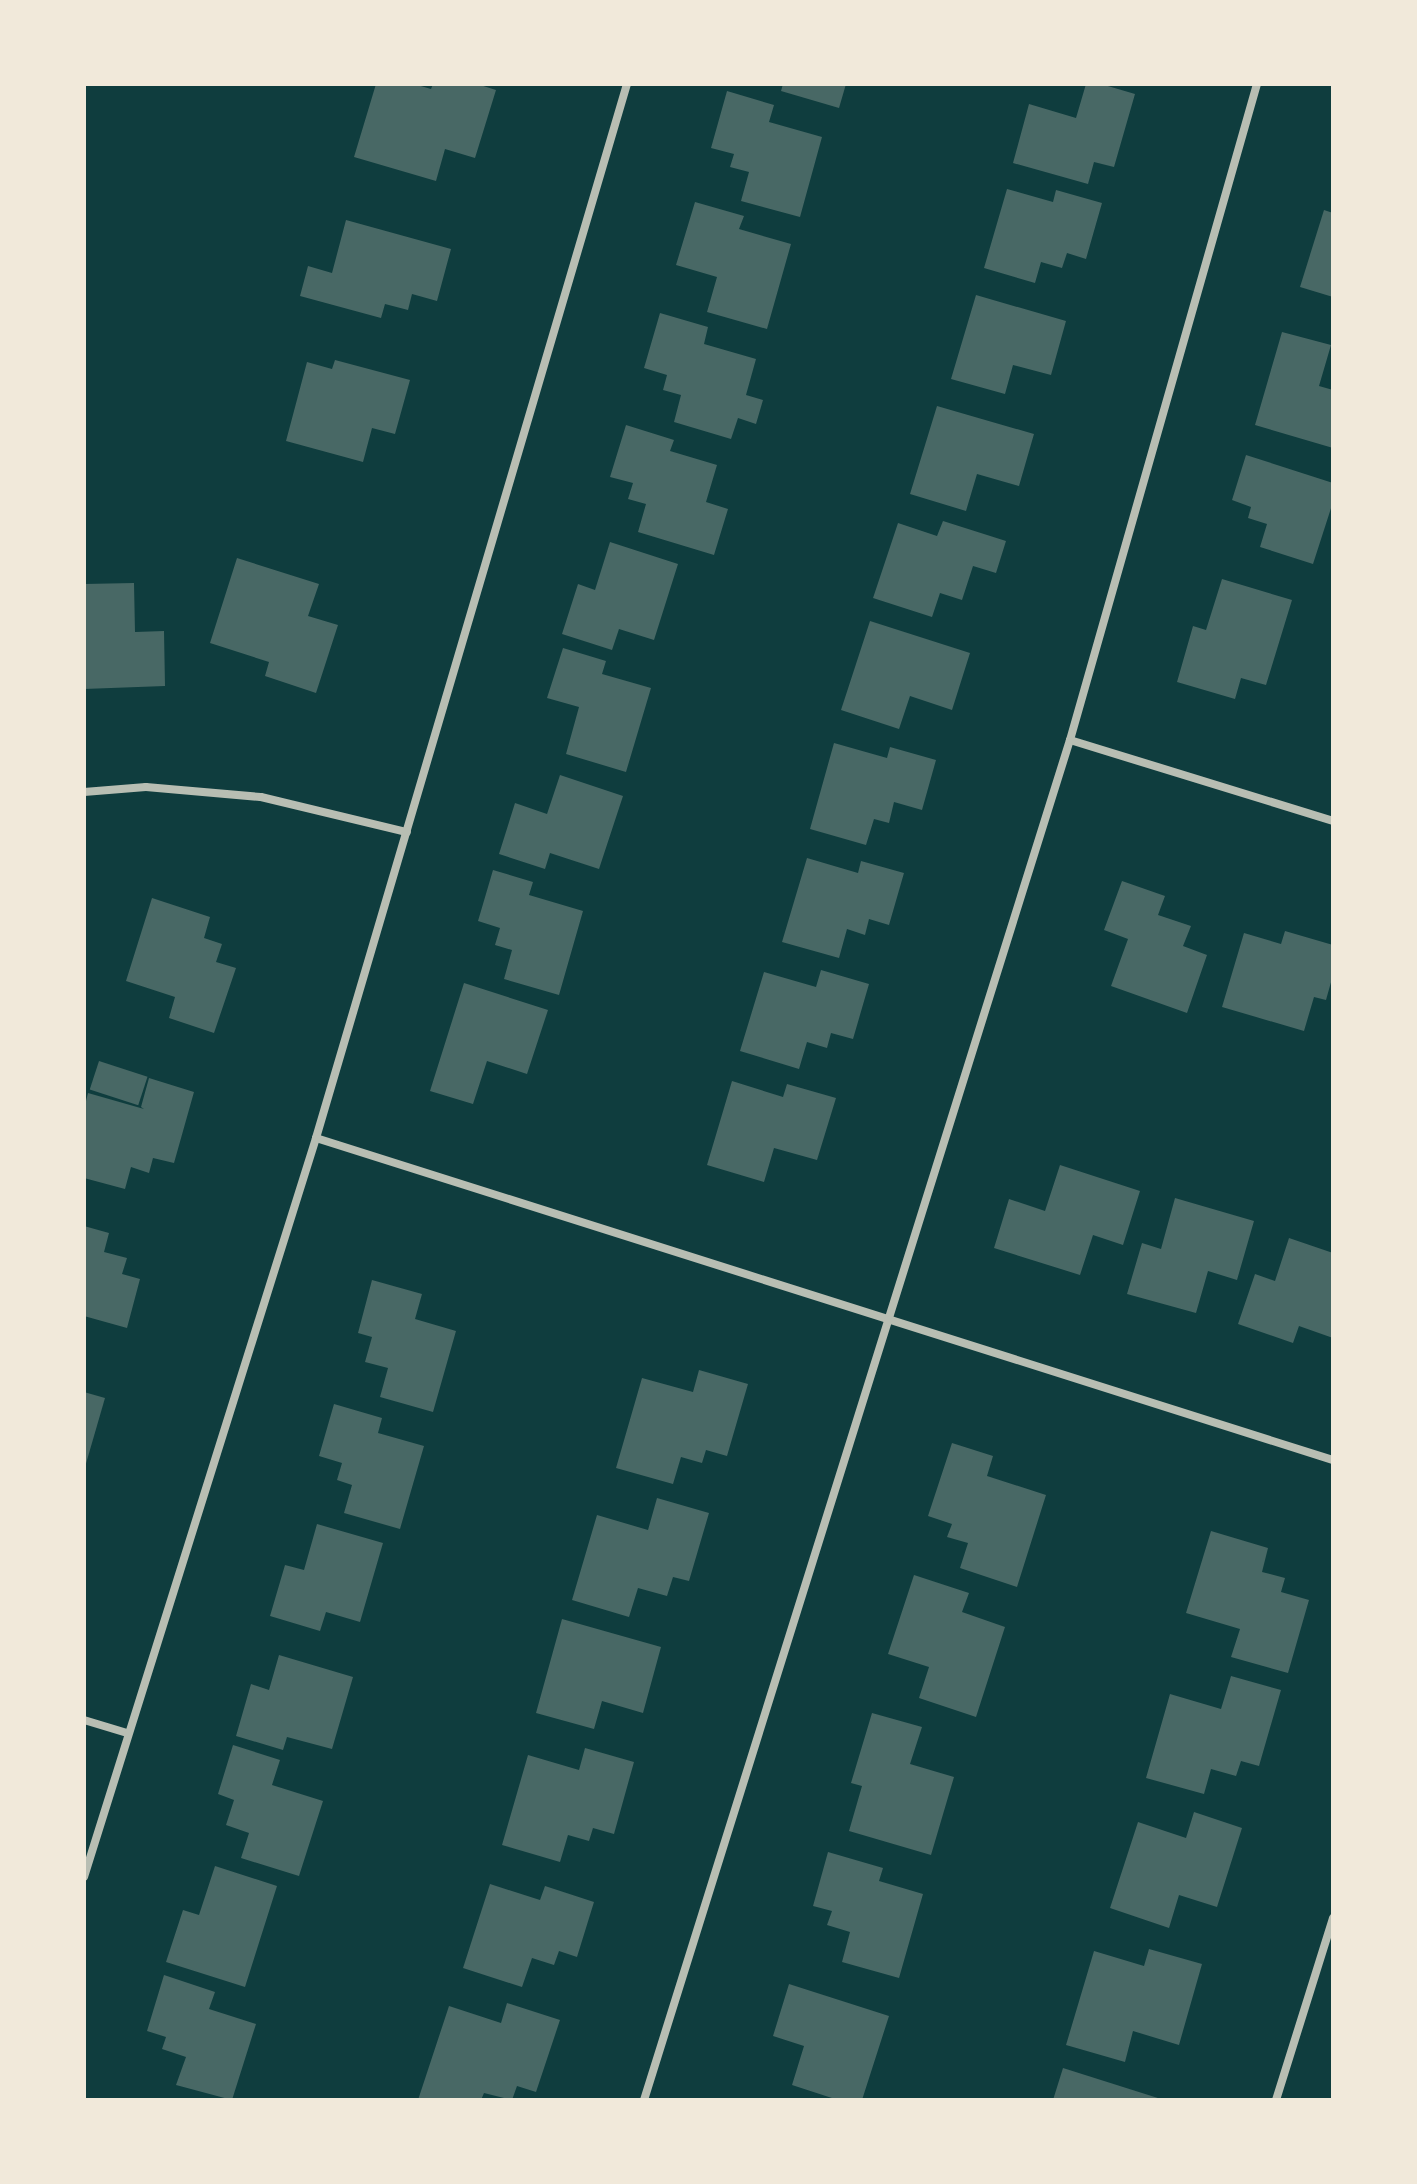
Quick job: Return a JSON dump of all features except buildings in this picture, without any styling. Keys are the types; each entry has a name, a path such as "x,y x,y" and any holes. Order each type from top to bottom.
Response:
{"street":[{"path":"84,1877 316,1138 627,84"},
{"path":"644,2100 891,1322 1070,740 1257,84"},
{"path":"1070,740 1333,821"},
{"path":"84,792 146,787 261,797 407,832"},
{"path":"316,1138 1333,1460"},
{"path":"84,1720 127,1733"},
{"path":"1276,2100 1333,1918"}]}
